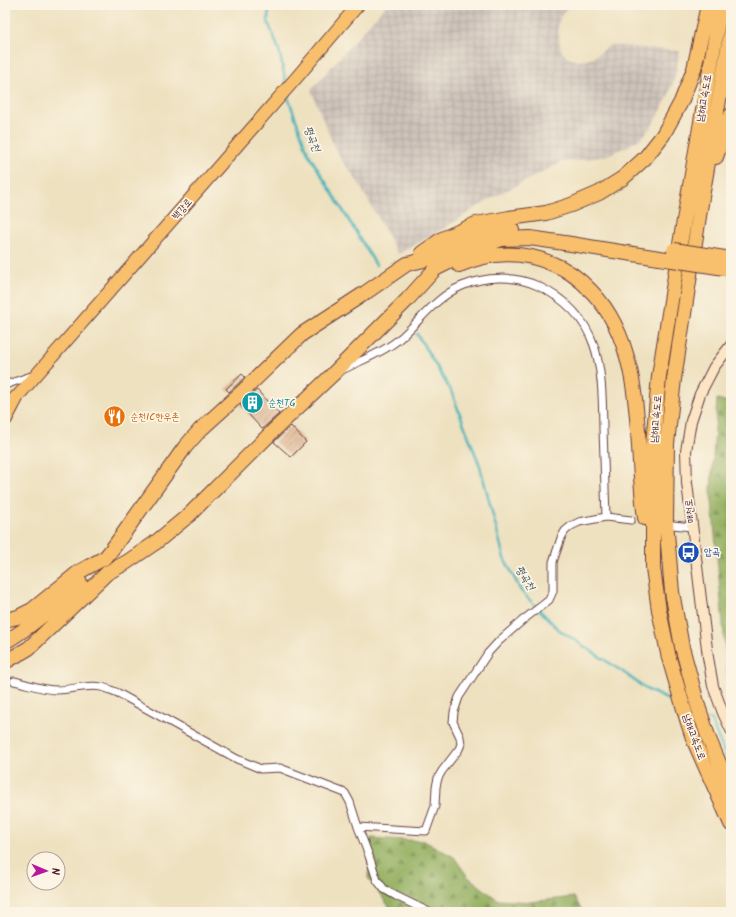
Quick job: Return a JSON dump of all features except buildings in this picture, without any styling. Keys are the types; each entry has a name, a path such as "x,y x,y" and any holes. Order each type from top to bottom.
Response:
{"highway":[{"path":"5,642 20,634 52,609 106,557 185,447 200,430 302,334 365,293 442,239 476,224 546,213 571,206 599,193 623,178 645,158 663,135 682,102 694,69 708,5"},
{"name":"남해고속도로","path":"721,5 659,376 654,444 653,568 659,610 669,658 688,723 694,741 731,824"},
{"name":"남해고속도로","path":"731,32 702,197 674,379 667,444 666,521 672,592 682,647 698,706 709,739 731,791"},
{"path":"702,197 731,115"},
{"path":"407,264 424,260 471,237 503,230 535,229 573,234 616,246 731,269"},
{"path":"5,662 29,648 107,573 127,562 155,543 189,515 407,300 435,269 477,248 502,240 530,238 571,244 616,246 731,259"},
{"path":"423,283 450,269 473,260 498,254 521,254 544,260 564,268 582,281 599,299 612,319 622,340 630,365 644,508 653,568"},
{"path":"5,410 16,398"},
{"path":"5,419 16,398"},
{"path":"5,620 18,617 32,610 79,572 106,557"}],"main road":[{"name":"백강로","path":"16,398 297,77 358,5"},
{"name":"매천로","path":"731,345 714,367 700,394 691,421 686,451 687,483 708,657 713,686 731,730"}],"street":[{"path":"332,375 394,343 437,302 461,286 482,280 510,278 521,280 545,289 560,298 582,321 591,336 598,358 602,388 606,517"},
{"path":"5,385 38,374"},
{"path":"358,827 426,831 435,806 438,778 461,744 460,737 453,722 454,712 459,697 488,653 499,641 549,600 553,591 553,562 561,538 565,531 579,522 606,517 631,520"},
{"path":"672,525 692,527"},
{"path":"14,681 56,690 100,686 118,693 237,760 260,769 280,768 345,793 350,802 377,880 384,889 429,912"}],"shaded area":[{"path":"386,5 569,5 560,18 558,26 562,52 568,58 578,61 593,58 610,45 680,51 674,80 668,97 658,116 641,138 608,155 590,159 562,162 490,199 445,228 398,254 358,182 342,161 333,144 311,90"}],"green space":[{"path":"717,399 731,403 731,694 729,691 711,490"},
{"path":"371,838 424,841 454,857 468,877 498,900 530,902 574,897 583,912 393,912 368,878"}],"waterway":[{"name":"평곡천","path":"269,5 268,22 279,50 286,83"},
{"name":"평곡천","path":"288,94 308,153 376,265"},
{"name":"평곡천","path":"417,334 451,391 480,466 504,558 521,591 558,629 646,689 677,704"},
{"name":"평곡천","path":"708,719 711,720 731,769"}],"tunnel":[{"path":"5,678 14,681"}],"place":[{"name":"순천TG","path":"253,403"},
{"name":"순천IC한우촌","path":"115,417"},
{"name":"압곡","path":"688,552"}]}
